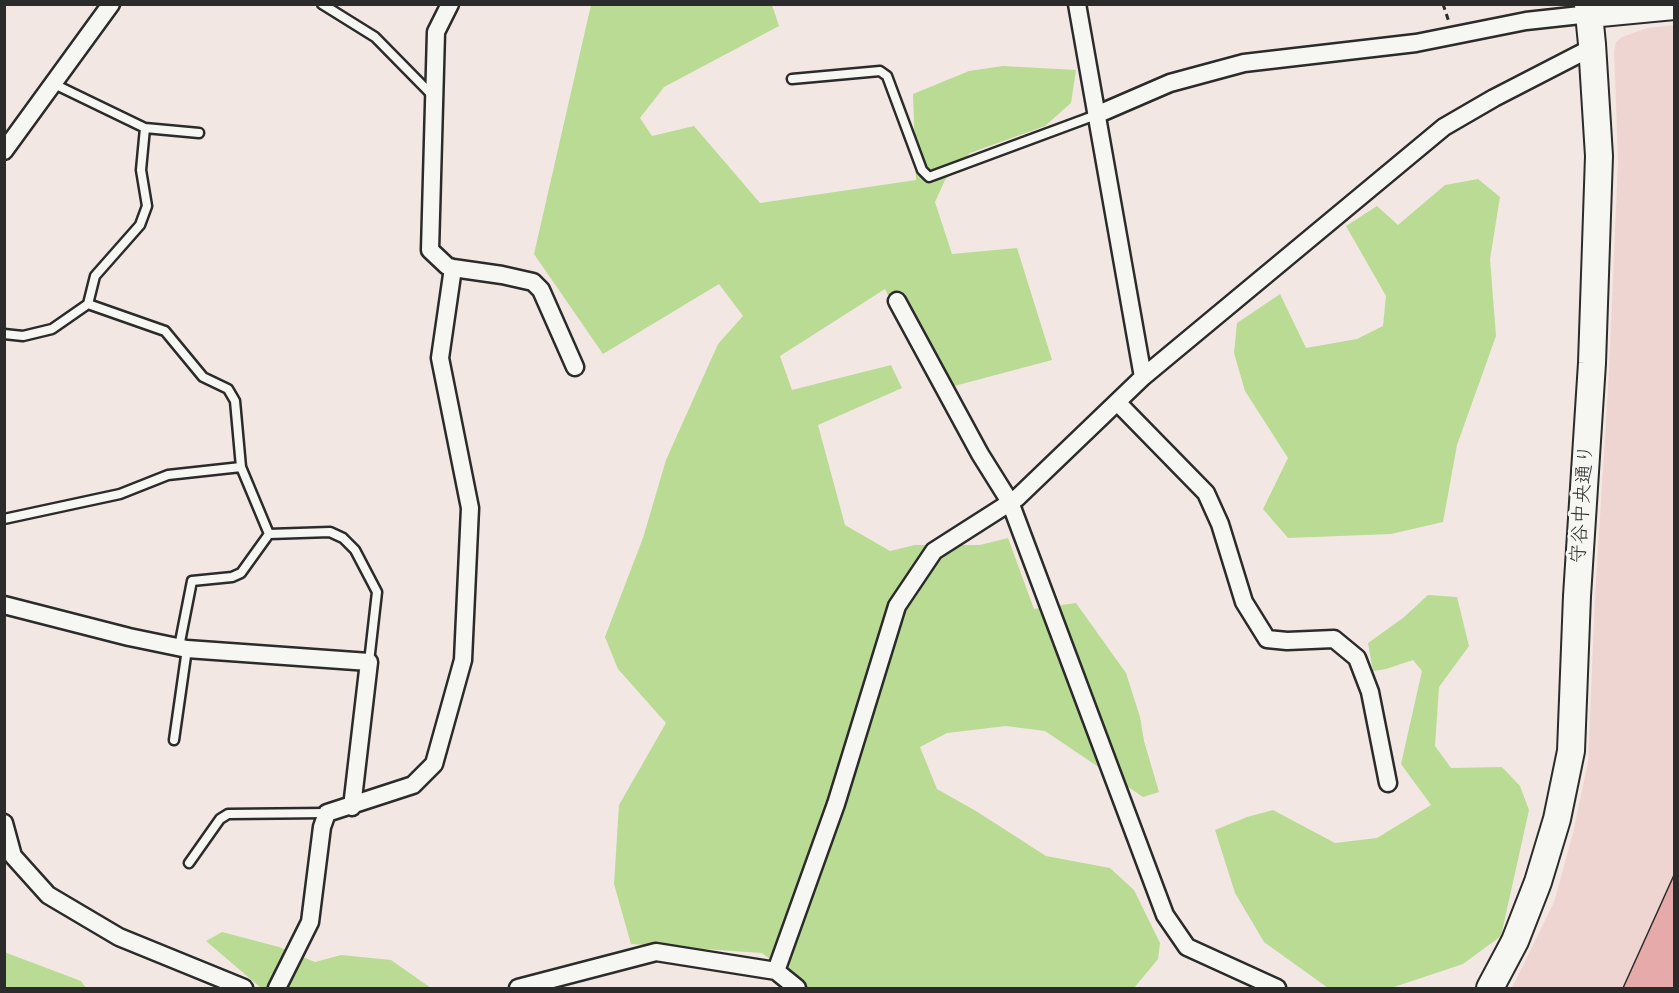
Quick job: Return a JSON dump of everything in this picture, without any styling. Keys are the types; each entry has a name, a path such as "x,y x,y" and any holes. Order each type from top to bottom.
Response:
{"main road":[{"path":"1589,9 1674,6"},
{"name":"守谷中央通り","path":"1490,988 1515,941 1538,882 1557,819 1571,751 1577,596 1593,352 1599,156 1589,9"}],"street":[{"path":"4,151 111,4"},
{"path":"450,4 436,32 430,250 447,266 453,268 532,282 541,290 575,367"},
{"path":"1077,4 1143,377"},
{"path":"1096,115 1170,83 1244,63 1416,43 1589,9"},
{"path":"776,971 836,804 897,606 934,551 1017,498 1143,377 1444,127 1494,98 1593,47"},
{"path":"277,988 310,922 322,827 327,813 352,807 413,785 434,764 463,660 470,508 440,357 453,268"},
{"path":"897,301 1010,502 1166,915 1187,947 1277,988"},
{"path":"1117,402 1206,493 1220,524 1244,602 1267,639 1287,641 1334,639 1357,658 1370,692 1388,783"},
{"path":"4,605 129,637 183,648 369,662 352,807"},
{"path":"4,823 13,856 48,896 119,937 244,988"},
{"path":"518,988 656,952 776,971 797,988"}],"lane":[{"path":"322,4 375,37 435,98"},
{"path":"792,79 880,71 887,76 922,170 929,177 1096,115"},
{"path":"54,84 145,128 199,133"},
{"path":"4,334 23,336 52,329 88,304 95,276 140,225 147,206 141,170 145,128"},
{"path":"88,304 165,331 203,377 228,388 235,401 241,467 269,534"},
{"path":"4,519 120,494 168,475 241,467"},
{"path":"269,534 330,532 342,538 355,550 377,592 369,662"},
{"path":"174,740 192,581 232,577 241,573 269,534"},
{"path":"189,863 220,819 228,814 327,813"}],"shaded area":[{"path":"1674,25 1674,988 1512,988 1554,902 1573,833 1588,762 1618,161 1614,51 1616,42 1622,37 1647,28"}],"green space":[{"path":"591,5 772,5 779,26 664,87 640,118 652,136 694,126 760,203 916,180 913,94 969,71 1003,66 1076,70 1071,103 1045,126 970,153 945,180 935,202 952,254 1017,248 1052,360 943,389 926,376 885,289 780,356 792,390 891,365 902,388 818,425 845,525 890,551 915,545 980,545 1008,538 1034,609 1076,603 1126,673 1159,792 1143,797 1045,731 1006,726 947,733 920,747 937,789 1046,856 1110,868 1134,890 1160,943 1158,959 1134,988 807,988 762,953 631,944 614,884 619,805 666,723 618,669 605,637 643,538 666,460 718,344 743,316 719,284 603,354 534,254"},
{"path":"1478,179 1500,197 1490,259 1496,336 1457,445 1443,522 1391,534 1288,538 1263,509 1288,458 1245,391 1234,353 1237,323 1280,294 1306,348 1357,339 1383,326 1386,296 1346,226 1377,206 1398,225 1445,185"},
{"path":"1428,595 1457,597 1469,646 1439,687 1435,746 1451,768 1502,767 1520,786 1529,810 1501,936 1463,964 1391,988 1328,988 1264,942 1235,893 1215,830 1247,817 1273,810 1335,843 1377,838 1431,805 1401,764 1422,671 1413,660 1373,671 1368,643 1403,618"},
{"path":"222,932 279,947 315,962 341,955 391,960 431,988 261,988 206,941"},
{"path":"4,952 81,981 86,988 5,988"}],"building":[{"path":"1674,875 1674,988 1623,988"}]}
